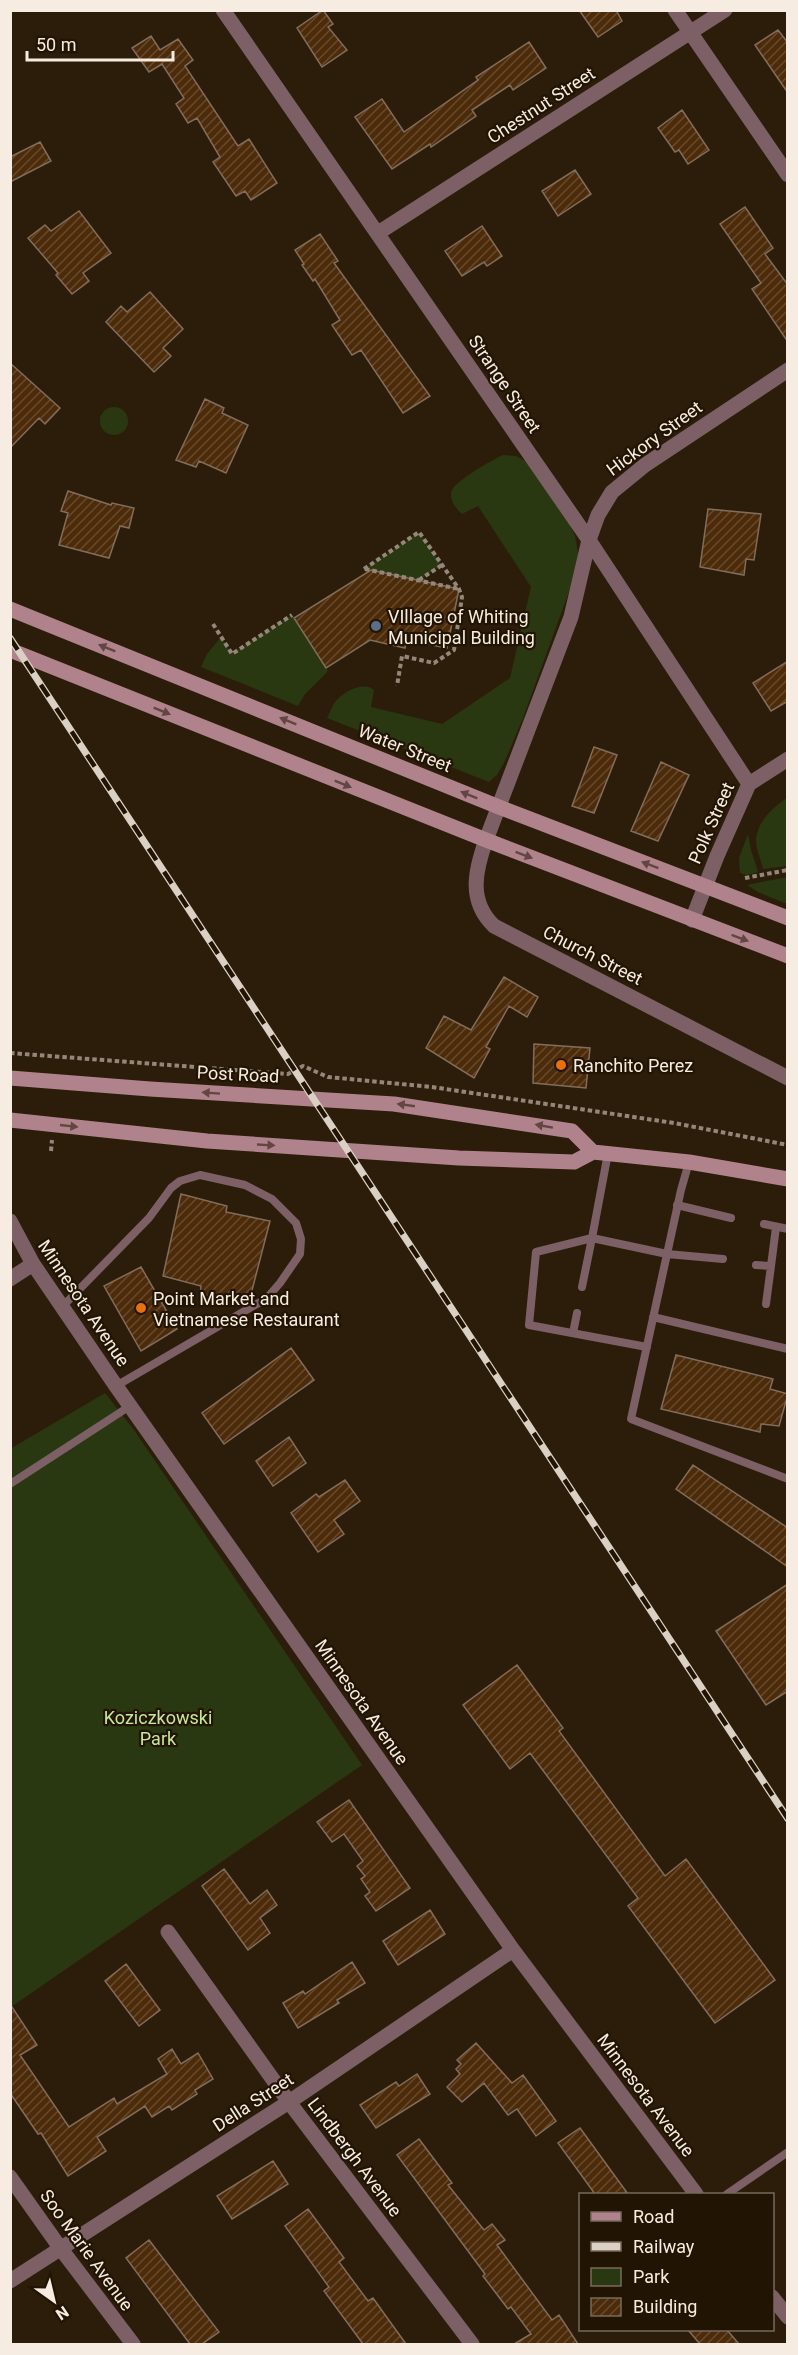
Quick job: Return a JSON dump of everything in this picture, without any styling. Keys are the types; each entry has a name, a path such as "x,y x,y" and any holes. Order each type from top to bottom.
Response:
{"main road":[{"name":"Water Street","path":"10,609 499,807 788,918"},
{"path":"10,650 486,840 788,956"},
{"name":"Post Road","path":"10,1078 394,1104 572,1131 601,1152"},
{"path":"10,1120 207,1141 459,1158 574,1162 601,1152 689,1162 788,1179"}],"street":[{"name":"Strange Street","path":"223,10 588,540 749,784"},
{"path":"675,10 788,175"},
{"name":"Chestnut Street","path":"378,233 726,10"},
{"name":"Hickory Street","path":"499,807 572,616 588,540 598,514 612,492 645,465 788,370"},
{"name":"Polk Street","path":"692,920 749,784 788,759"},
{"name":"Church Street","path":"499,807 477,869 475,890 483,914 494,926 788,1078"},
{"name":"Minnesota Avenue","path":"10,1221 33,1264 130,1406 513,1950 695,2193"},
{"path":"10,1279 33,1264"},
{"name":"Lindbergh Avenue","path":"168,1932 289,2102 472,2344"},
{"name":"Della Street","path":"10,2281 289,2102 513,1950"},
{"name":"Soo Marie Avenue","path":"10,2177 133,2344"},
{"path":"774,2300 788,2317"}],"lane":[{"path":"582,1287 592,1238 601,1152"},
{"path":"689,1162 677,1205 631,1419 788,1479"},
{"path":"62,1307 149,1218 163,1197 180,1181 200,1176 245,1185 272,1199 296,1222 301,1239 300,1254 267,1298 117,1386"},
{"path":"677,1205 731,1218"},
{"path":"764,1224 788,1229"},
{"path":"766,1304 776,1227"},
{"path":"647,1347 529,1324 536,1252 592,1238 666,1254 723,1259"},
{"path":"756,1265 771,1266"},
{"path":"573,1333 577,1313"},
{"path":"653,1317 788,1349"},
{"path":"10,1484 130,1406"},
{"path":"728,2193 788,2152"}],"path":[{"path":"397,686 402,656 434,663 454,650 462,597 459,589 419,532 364,569 459,589"},
{"path":"418,580 442,565"},
{"path":"213,624 232,654 292,615"},
{"path":"745,878 788,870"},
{"path":"10,1053 288,1074 303,1066 328,1077 443,1089 674,1123 788,1145"},
{"path":"57,1082 59,1055"},
{"path":"51,1151 53,1124"}],"green space":[{"path":"114,407 124,411 128,421 124,431 114,435 104,431 100,421 104,411"},
{"path":"503,455 516,456 527,462 570,525 578,553 574,578 523,718 504,763 497,775 489,782 327,718 340,697 354,688 370,687 374,690 371,707 442,724 510,678 531,587 478,506 462,514 455,507 451,497 452,490 461,481"},
{"path":"419,532 442,565 419,580 364,569"},
{"path":"292,615 328,671 305,694 298,706 201,667 207,654 221,637 232,653"},
{"path":"787,798 787,866 763,869 756,840 759,827 776,806"},
{"path":"748,834 758,872 747,875 740,873 739,858"},
{"path":"787,877 787,904 747,885"},
{"name":"Koziczkowski Park","path":"105,1393 134,1430 362,1765 11,2007 10,1449"}],"building":[{"path":"323,10 333,24 328,27 347,50 322,67 297,28"},
{"path":"579,10 616,10 622,21 598,37"},
{"path":"778,30 788,43 788,93 755,45"},
{"path":"151,36 160,50 178,39 193,60 185,66 238,146 249,139 277,183 251,200 245,191 236,196 213,162 220,157 197,118 188,123 176,104 184,98 162,64 149,72 132,48"},
{"path":"529,42 546,68 513,90 510,85 472,110 476,116 431,147 430,144 392,169 355,117 382,99 404,132 478,80 476,77"},
{"path":"682,110 709,150 688,164 679,150 675,152 658,128"},
{"path":"40,142 51,161 10,182 10,157"},
{"path":"575,170 591,194 558,216 542,191"},
{"path":"745,207 773,248 765,254 788,285 788,342 752,289 761,283 720,224"},
{"path":"79,211 111,253 83,273 89,281 72,294 56,275 58,273 28,238 45,225 51,231"},
{"path":"482,226 502,256 487,266 484,262 462,276 445,251"},
{"path":"320,234 338,261 334,263 430,396 403,413 361,350 352,355 332,325 340,320 315,279 313,281 302,265 304,264 295,250"},
{"path":"150,292 183,329 163,348 171,356 154,372 106,322 121,306 127,312"},
{"path":"10,363 60,408 45,424 39,418 10,448"},
{"path":"205,399 224,408 222,413 248,425 226,473 199,461 196,467 176,460"},
{"path":"68,491 111,505 112,503 134,508 129,528 120,526 109,558 59,545 68,513 61,511"},
{"path":"708,509 761,514 754,560 746,559 744,575 700,567"},
{"name":"VIllage of Whiting Municipal Building","path":"371,570 459,589 447,648 407,640 405,648 370,640 326,668 294,618"},
{"path":"788,661 788,701 771,711 753,683"},
{"path":"594,747 617,755 594,813 572,806"},
{"path":"661,762 689,775 658,841 631,831"},
{"path":"504,977 538,997 527,1017 509,1006 486,1047 490,1049 474,1078 426,1048 444,1016 471,1030"},
{"name":"Ranchito Perez","path":"534,1044 590,1048 586,1088 533,1083"},
{"path":"181,1194 227,1206 226,1212 270,1221 250,1298 240,1296 238,1305 200,1296 201,1286 163,1276"},
{"name":"Point Market and Vietnamese Restaurant","path":"141,1267 177,1329 141,1351 104,1286"},
{"path":"291,1348 314,1380 224,1444 202,1413"},
{"path":"676,1355 773,1379 770,1389 788,1394 779,1426 761,1424 760,1432 661,1409"},
{"path":"289,1437 306,1463 273,1486 256,1461"},
{"path":"693,1465 788,1528 788,1567 676,1489"},
{"path":"345,1480 360,1501 334,1520 344,1534 318,1552 291,1513 316,1494 319,1497"},
{"path":"788,1584 788,1691 766,1705 716,1631"},
{"path":"517,1665 563,1728 559,1731 665,1876 686,1859 775,1980 715,2023 628,1906 638,1898 530,1753 510,1769 463,1705"},
{"path":"349,1800 410,1888 376,1911 365,1896 370,1892 361,1879 365,1876 357,1866 363,1861 344,1834 332,1842 317,1822"},
{"path":"224,1869 250,1904 267,1890 277,1905 260,1918 270,1933 248,1950 202,1886"},
{"path":"430,1910 445,1934 398,1965 383,1941"},
{"path":"352,1962 365,1983 337,2000 339,2003 298,2028 283,2003 303,1991 305,1994"},
{"path":"126,1964 160,2010 139,2026 105,1981"},
{"path":"10,2004 37,2045 20,2055 69,2127 114,2098 117,2104 167,2074 158,2059 172,2049 181,2064 198,2053 213,2079 195,2090 197,2094 172,2110 169,2106 152,2117 145,2106 97,2137 106,2151 68,2176 41,2133 38,2134 10,2093"},
{"path":"476,2043 512,2083 523,2075 556,2121 536,2136 517,2109 508,2115 484,2083 462,2102 447,2087 460,2074 456,2069 461,2064 457,2060"},
{"path":"417,2074 430,2094 376,2128 360,2105 396,2082 399,2086"},
{"path":"580,2128 627,2193 594,2193 558,2143"},
{"path":"419,2139 452,2183 448,2185 484,2230 492,2224 505,2240 497,2245 552,2320 559,2315 578,2344 514,2344 531,2334 511,2307 508,2309 483,2276 485,2274 397,2155"},
{"path":"273,2161 288,2184 232,2219 217,2196"},
{"path":"308,2209 344,2258 339,2262 368,2301 373,2298 406,2344 363,2344 324,2291 329,2287 285,2226"},
{"path":"149,2240 219,2332 202,2344 190,2344 126,2258"},
{"path":"689,2331 728,2331 739,2344 700,2344"}],"railway":[{"path":"10,638 788,1819"}],"place":[{"name":"VIllage of Whiting Municipal Building","path":"376,626"},
{"name":"Ranchito Perez","path":"561,1065"},
{"name":"Point Market and Vietnamese Restaurant","path":"141,1308"}]}
